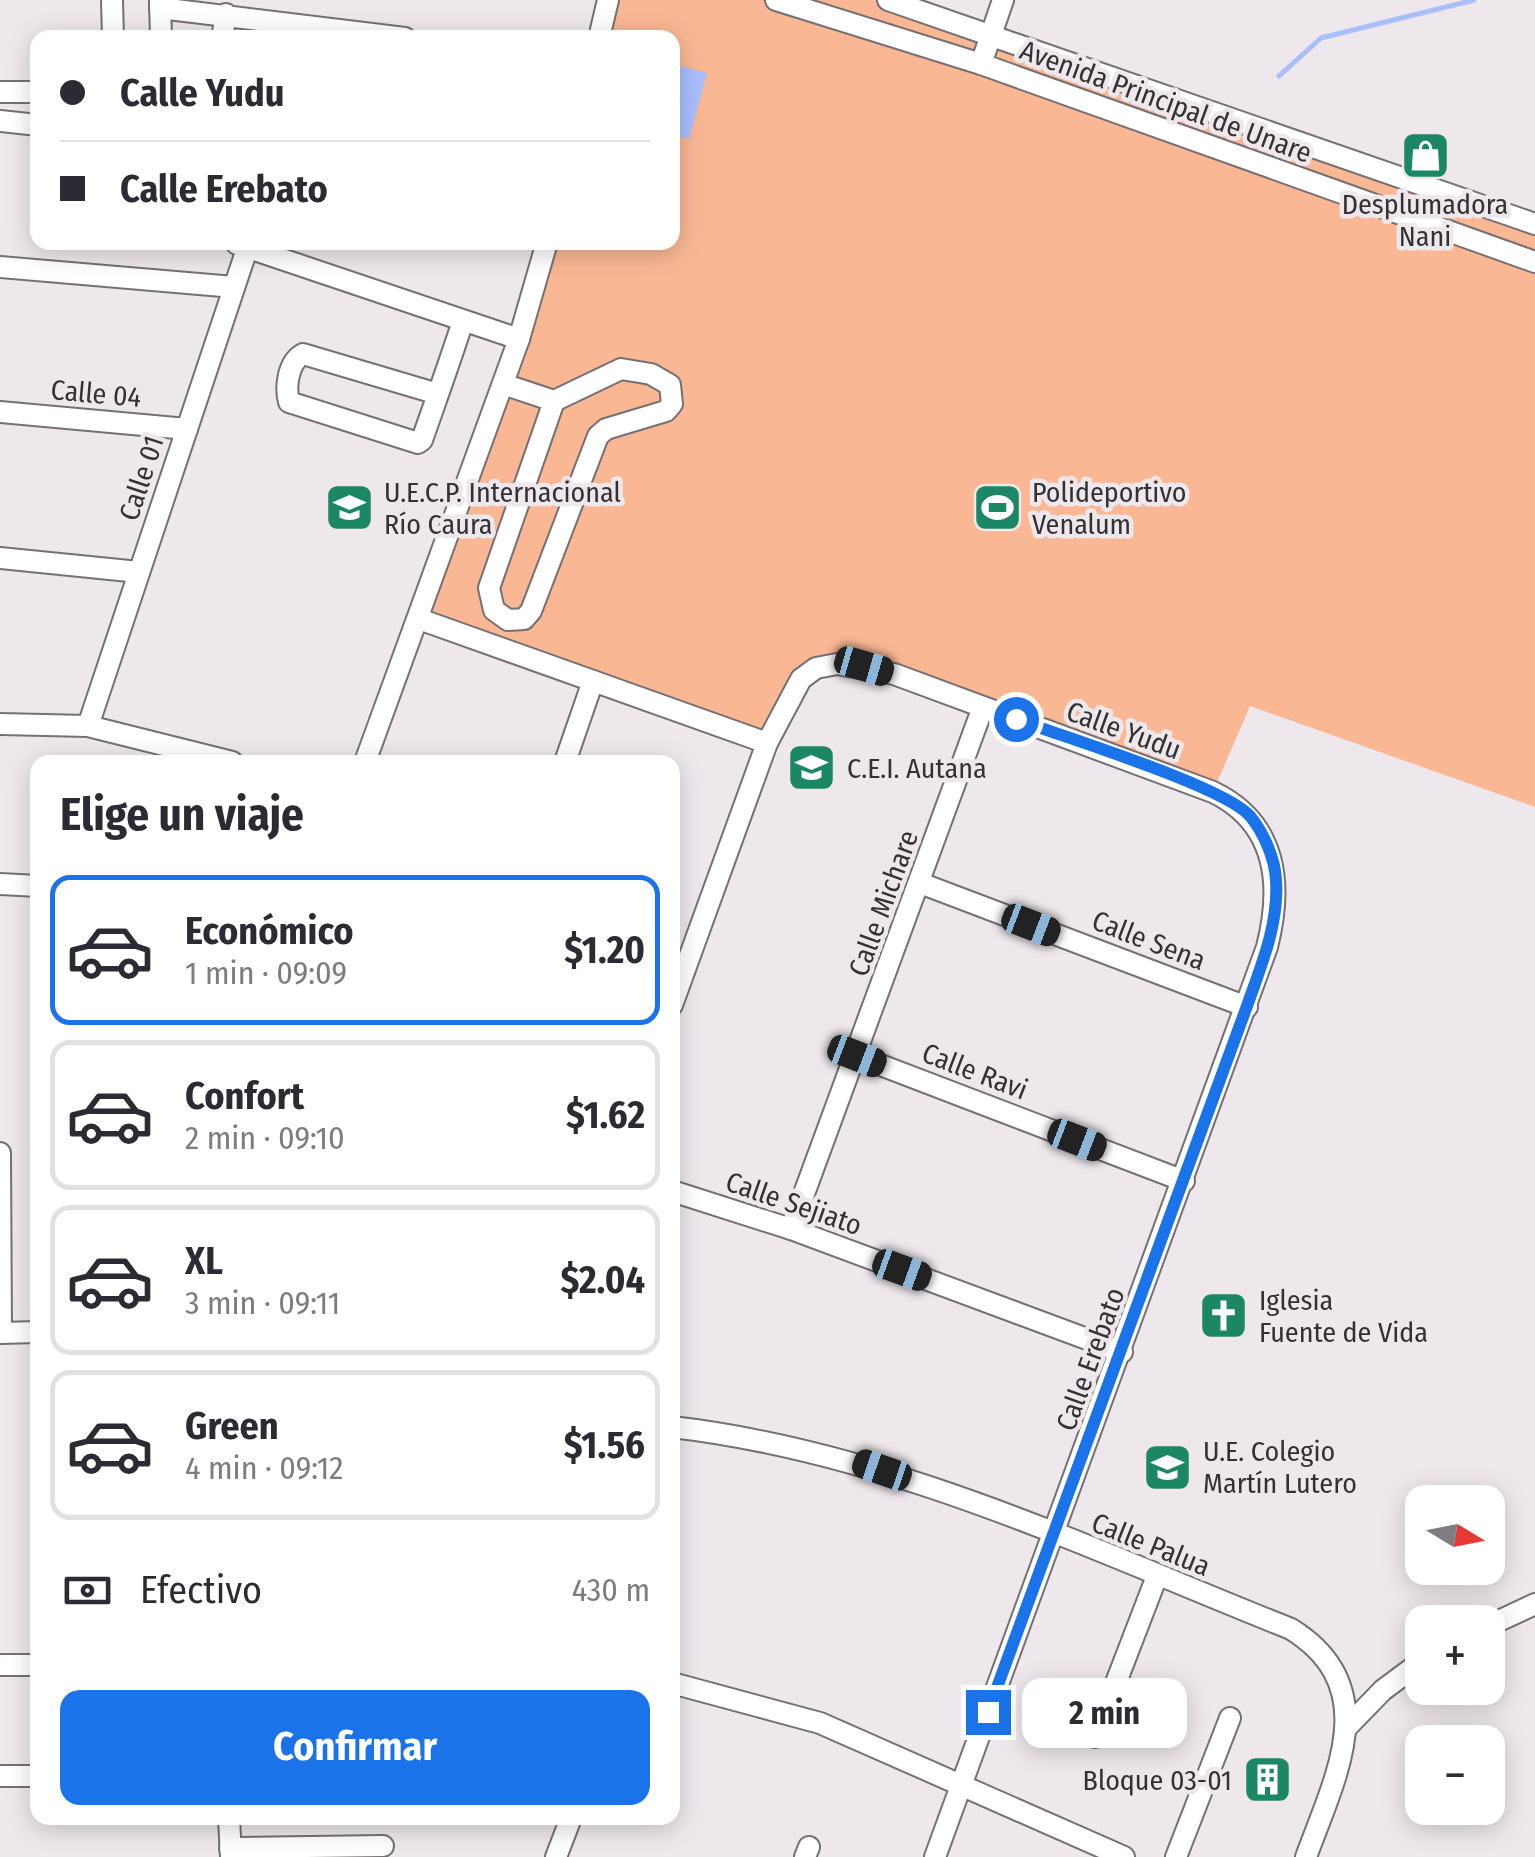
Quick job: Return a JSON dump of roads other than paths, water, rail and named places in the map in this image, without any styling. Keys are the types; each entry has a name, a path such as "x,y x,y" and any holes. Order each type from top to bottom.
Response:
{"street":[{"path":"112,0 113,30"},
{"path":"602,30 608,0"},
{"name":"Avenida Principal de Unare","path":"776,0 981,64 1535,262"},
{"name":"Avenida Principal de Unare","path":"888,0 1535,224"},
{"path":"981,64 1004,0"},
{"path":"160,30 160,4 345,30"},
{"path":"223,30 226,14"},
{"path":"0,92 30,92"},
{"path":"0,122 30,124"},
{"name":"Calle 01","path":"88,726 234,287 240,250"},
{"path":"253,250 519,340"},
{"path":"368,755 519,340 545,250"},
{"path":"0,266 234,287"},
{"path":"438,394 302,354 294,361 286,388 289,402 414,444 422,440 438,394 463,321"},
{"path":"503,384 554,401 621,369 651,374 670,384 673,396 666,412 606,429 598,436 531,612 524,619 508,620 494,610 489,588 554,401"},
{"name":"Calle 04","path":"0,412 187,429"},
{"path":"0,558 140,572"},
{"path":"419,619 766,744 680,983"},
{"name":"Calle Yudu","path":"766,744 801,679 816,668 837,664 864,666 1234,802 1262,836 1276,875"},
{"path":"568,755 594,681"},
{"name":"Calle Michare","path":"791,1229 983,707"},
{"path":"0,724 88,726 204,755"},
{"name":"Calle Erebato","path":"935,1857 1247,1006 1274,918 1276,875"},
{"name":"Calle Sena","path":"920,883 1247,1006"},
{"path":"0,884 30,886"},
{"name":"Calle Ravi","path":"857,1056 1184,1180"},
{"path":"0,1154 1,1333 30,1332"},
{"name":"Calle Sejiato","path":"680,1194 791,1229 1122,1352"},
{"name":"Calle Palua","path":"680,1428 764,1440 857,1462 1054,1534 1291,1629 1319,1646 1336,1669 1346,1697 1346,1728"},
{"path":"1096,1736 1157,1576"},
{"path":"1505,1618 1535,1604"},
{"path":"0,1665 30,1665"},
{"path":"1306,1857 1340,1762 1346,1728 1405,1674"},
{"path":"680,1686 820,1723 962,1782 1124,1857"},
{"path":"1176,1857 1230,1718"},
{"path":"0,1776 30,1776"},
{"path":"229,1825 230,1852 383,1846"},
{"path":"556,1857 568,1825"}],"water":[{"path":"680,66 707,73 689,139 680,136"}],"waterway":[{"path":"1279,76 1321,38 1474,0"}],"place":[{"name":"Desplumadora Nani","path":"1425,156"},
{"name":"U.E.C.P. Internacional Río Caura","path":"349,508"},
{"name":"Polideportivo Venalum","path":"997,508"},
{"name":"C.E.I. Autana","path":"812,768"},
{"name":"Iglesia Fuente de Vida","path":"1224,1316"},
{"name":"U.E. Colegio Martín Lutero","path":"1168,1467"},
{"name":"Bloque 03-01","path":"1267,1780"}]}
